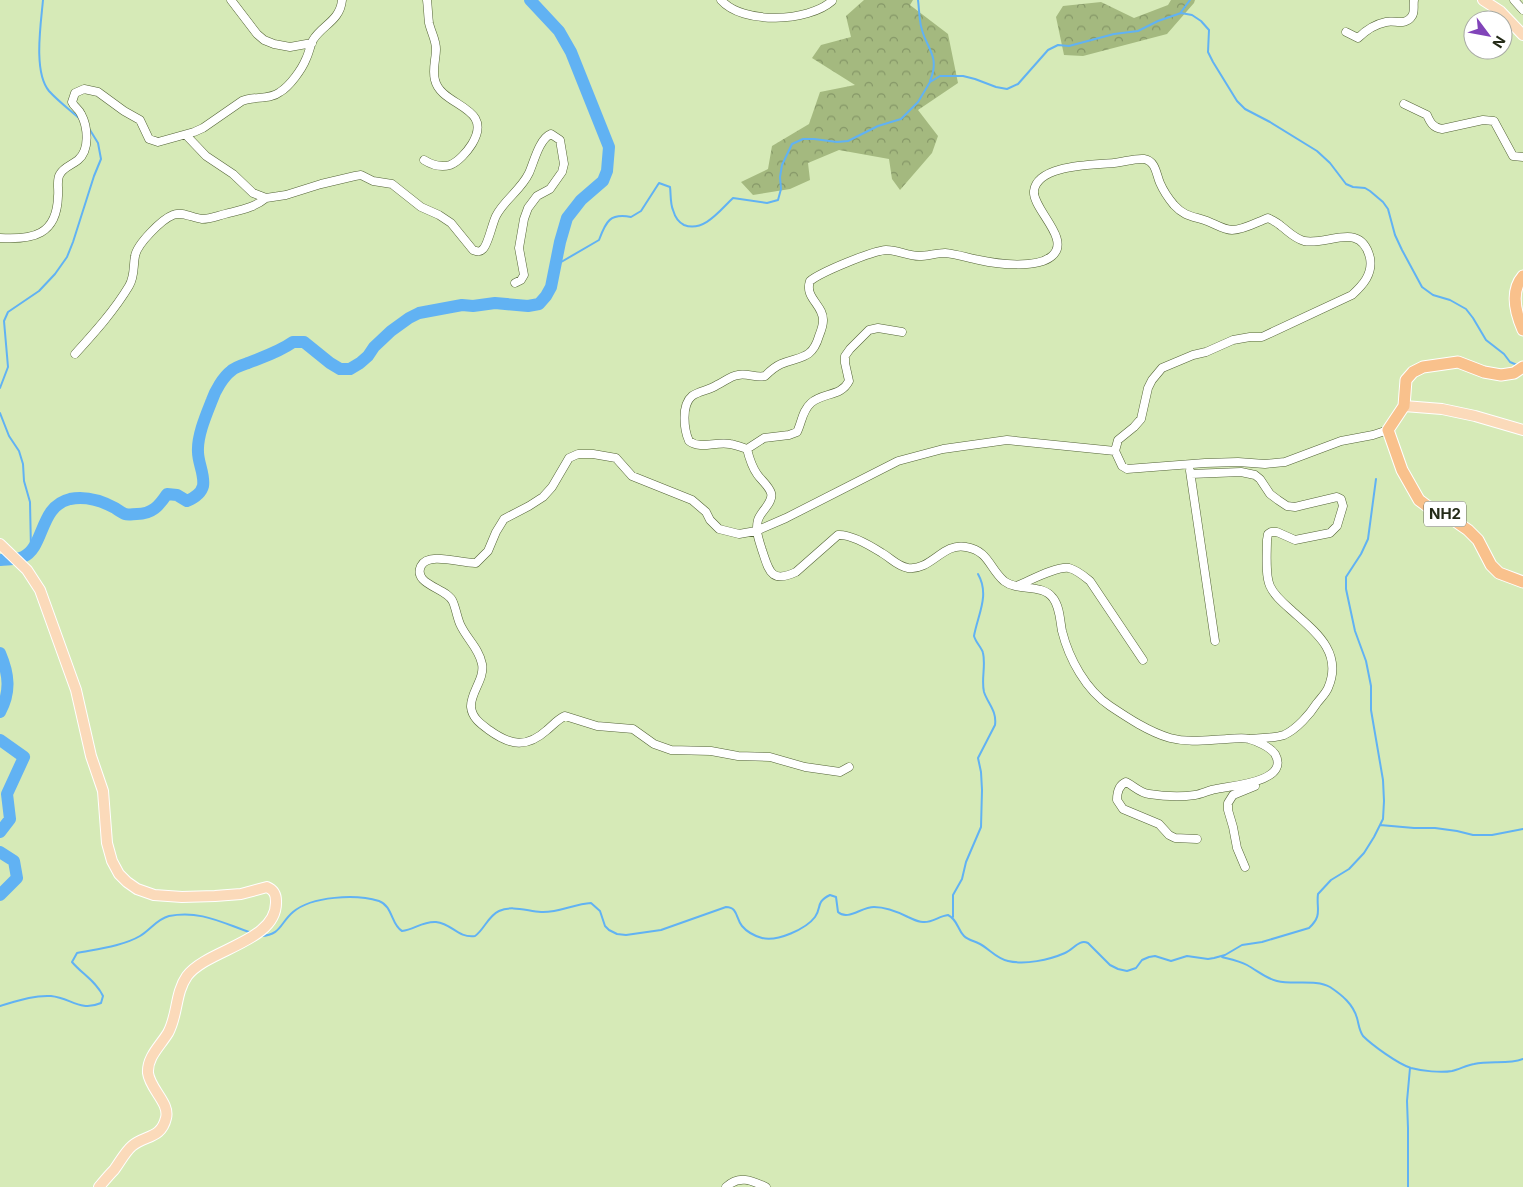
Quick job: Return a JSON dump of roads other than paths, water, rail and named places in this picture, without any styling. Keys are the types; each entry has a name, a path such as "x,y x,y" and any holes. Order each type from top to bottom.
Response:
{"highway":[{"path":"1523,276 1516,289 1515,299 1523,330"},
{"path":"1388,430 1404,406 1406,380 1413,372 1423,368 1458,362 1484,372 1501,374 1514,374 1523,367"},
{"name":"NH2","path":"1388,430 1402,470 1418,500 1442,512 1468,530 1478,540 1491,565 1499,573 1523,582"}],"main road":[{"path":"1483,0 1500,11 1523,35"},
{"path":"1404,406 1442,409 1475,416 1523,430"},
{"path":"0,544 27,570 40,590 76,690 91,756 104,791 107,843 112,861 119,874 137,889 154,895 182,897 215,896 241,894 267,887 275,893 276,904 270,922 256,934 204,962 187,977 179,991 174,1018 168,1034 154,1051 148,1064 148,1075 164,1104 167,1116 163,1127 153,1136 134,1144 99,1187"}],"street":[{"path":"231,0 264,40 290,47 312,43"},
{"path":"0,238 16,238 35,234 48,229 52,222 56,213 59,175 65,168 80,158 85,149 86,127 82,114 72,102 73,97 79,91 84,89 98,92 140,120 146,136 153,140 162,141 186,135 204,128 242,101 280,93 302,68 312,43 317,35 337,15 341,8 342,0"},
{"path":"424,160 438,166 453,164 470,147 478,128 472,114 444,94 435,81 436,48 427,0"},
{"path":"721,0 727,6 739,12 760,17 799,15 825,6 832,0"},
{"path":"1346,32 1358,38 1367,30 1388,22 1405,22 1412,16 1414,0"},
{"path":"1514,0 1523,10"},
{"path":"1404,104 1427,115 1430,122 1438,129 1486,120 1494,121 1513,156 1523,157"},
{"path":"75,354 99,327 130,283 134,271 135,256 141,244 147,236 168,218 177,214 192,218 209,218 247,209 266,198 286,195 321,184 361,175 373,181 392,184 421,207 451,223 473,250 477,252 482,251 486,246 496,216 527,178 540,145 546,136 551,134 560,140 564,164 562,172 550,190 537,196 528,208 519,248 524,274 521,280 515,283"},
{"path":"186,135 206,156 233,174 253,193 266,198"},
{"path":"902,332 878,328 869,330 845,356 849,381 844,389 816,398 810,403 804,412 797,432 789,435 764,438 746,449 729,444 701,445 691,443 687,436 686,405 693,396 740,374 765,376 780,364 808,356 812,352 817,343 823,320 820,311 809,294 810,281 857,258 886,250 919,256 947,253 980,261 1004,264 1021,264 1045,260 1053,256 1058,245 1056,236 1036,201 1035,188 1042,178 1060,169 1069,167 1113,164 1142,159 1147,160 1154,166 1160,184 1174,205 1186,215 1231,230 1268,218 1282,226 1296,238 1305,241 1346,236 1356,238 1365,245 1371,263 1370,273 1362,287 1352,295 1262,337 1233,340 1206,352 1193,354 1162,368 1148,388 1141,419 1118,440 1114,450 1122,466 1127,469 1190,464 1238,462 1265,464 1285,462 1341,441 1388,430"},
{"path":"849,767 840,772 805,767 770,758 738,756 711,751 671,750 654,744 633,729 597,726 565,716 533,741 516,744 492,732 476,720 472,713 472,699 483,670 480,658 460,625 451,598 447,593 428,584 423,579 420,573 423,563 431,559 445,559 476,563 488,551 504,519 537,502 552,487 570,458 578,454 593,454 616,458 632,476 692,500 706,512 710,520 719,529 739,534 756,531 786,518 898,461 943,449 1008,440 1114,450"},
{"path":"746,449 756,473 772,495 758,517 756,531 767,569 773,574 780,577 796,572 838,535 844,534 883,554 897,565 907,568 921,567 946,550 956,546 973,549 985,556 1006,582 1044,591 1053,598 1059,614 1063,636 1072,658 1092,690 1109,705 1143,726 1168,738 1193,741 1250,739 1284,735 1297,725 1318,703 1328,689 1332,677 1332,662 1323,640 1277,597 1270,586 1268,534 1277,532 1295,540 1330,533 1337,526 1343,506 1341,499 1337,497 1294,507 1288,506 1270,494 1260,479 1248,473 1191,474"},
{"path":"1190,464 1215,641"},
{"path":"1017,586 1059,569 1069,568 1079,572 1090,581 1143,660"},
{"path":"1245,867 1237,848 1228,803 1233,795 1265,782 1277,764 1275,755 1267,747 1250,739"},
{"path":"1198,839 1169,836 1159,824 1123,809 1117,800 1119,789 1126,782 1136,790 1150,794 1197,795 1214,789 1257,781 1266,778 1272,773"},
{"path":"726,1187 735,1180 740,1179 766,1187"}],"waterway":[{"path":"43,0 39,47 44,83 49,91 80,119"},
{"path":"0,560 20,558 30,552 53,510 60,503 70,499 82,498 99,501 110,505 124,514 142,514 158,506 167,494 177,495 187,501 197,495 203,486 198,452 202,426 217,388 225,377 237,367 277,351 293,342 304,342 340,369 350,369 368,356 374,347 391,331 419,313 462,305 473,306 495,303 528,306 539,304 551,287 567,218 581,200 603,181 607,171 609,147 571,52 559,31 530,0"},
{"path":"918,0 921,29 933,56 934,63 930,81"},
{"path":"1181,12 1190,0"},
{"path":"556,265 599,240 607,223 613,218 618,216 631,217 641,211 659,183 670,187 671,204 677,219 684,225 691,227 698,226 711,219 733,198 767,203 778,200 781,189 782,165 792,144 803,139 848,141 878,126 901,119 918,102 930,82 940,76 963,76 1007,89 1018,84 1048,50 1058,45 1069,46 1114,34 1138,31 1158,21 1181,13 1192,15 1209,30 1208,52 1237,101 1245,109 1317,151 1330,163 1346,184 1365,188 1383,202 1388,209 1395,235 1422,287 1433,295 1450,300 1466,309 1486,340 1504,354 1510,362 1517,365"},
{"path":"0,388 8,367 4,321 8,312 39,291 55,274 67,257 73,242 101,159 98,143 90,130"},
{"path":"0,413 9,436 19,451 23,464 24,481 30,502 31,550"},
{"path":"261,936 276,931 293,912 301,907 322,900 347,897 369,899 384,903 398,928 402,931 426,923 436,922 447,925 464,935 475,936 495,913 504,909 514,908 547,912 591,903 600,911 605,926 617,934 626,935 661,930 726,907 735,911 742,926 751,934 768,939 791,934 811,922 817,914 822,900 830,895 836,897 838,912 846,915 874,907 892,910 921,922 948,915 954,919 966,937 982,945 999,958 1008,961 1029,962 1044,960 1065,953 1079,943 1085,942 1110,965 1127,971 1136,968 1142,960 1149,957 1155,956 1171,961 1187,956 1214,958 1225,955 1242,945 1262,942 1309,928 1316,919 1318,912 1318,894 1331,880 1349,869 1364,853 1383,819 1383,780 1371,710 1371,686 1366,661 1355,631 1346,589 1346,577 1368,539 1376,479"},
{"path":"953,917 953,895 962,879 966,862 981,827 982,790 978,758 995,725 993,712 983,687 983,653 974,636 983,597 983,589 978,574"},
{"path":"0,653 8,683 4,705 0,712"},
{"path":"0,740 24,757 7,794 10,819 0,832"},
{"path":"1380,825 1435,828 1473,835 1492,835 1523,829"},
{"path":"0,852 14,861 17,878 0,895"},
{"path":"0,1006 38,996 58,997 87,1006 101,1003 103,996 100,991 72,962 77,953 126,942 144,934 169,916 201,916 252,933"},
{"path":"1222,957 1244,964 1273,980 1318,983 1330,987 1353,1008 1363,1036 1385,1054 1411,1068 1448,1072 1480,1063 1511,1062 1523,1059"},
{"path":"1408,1187 1407,1101 1410,1068"}]}
